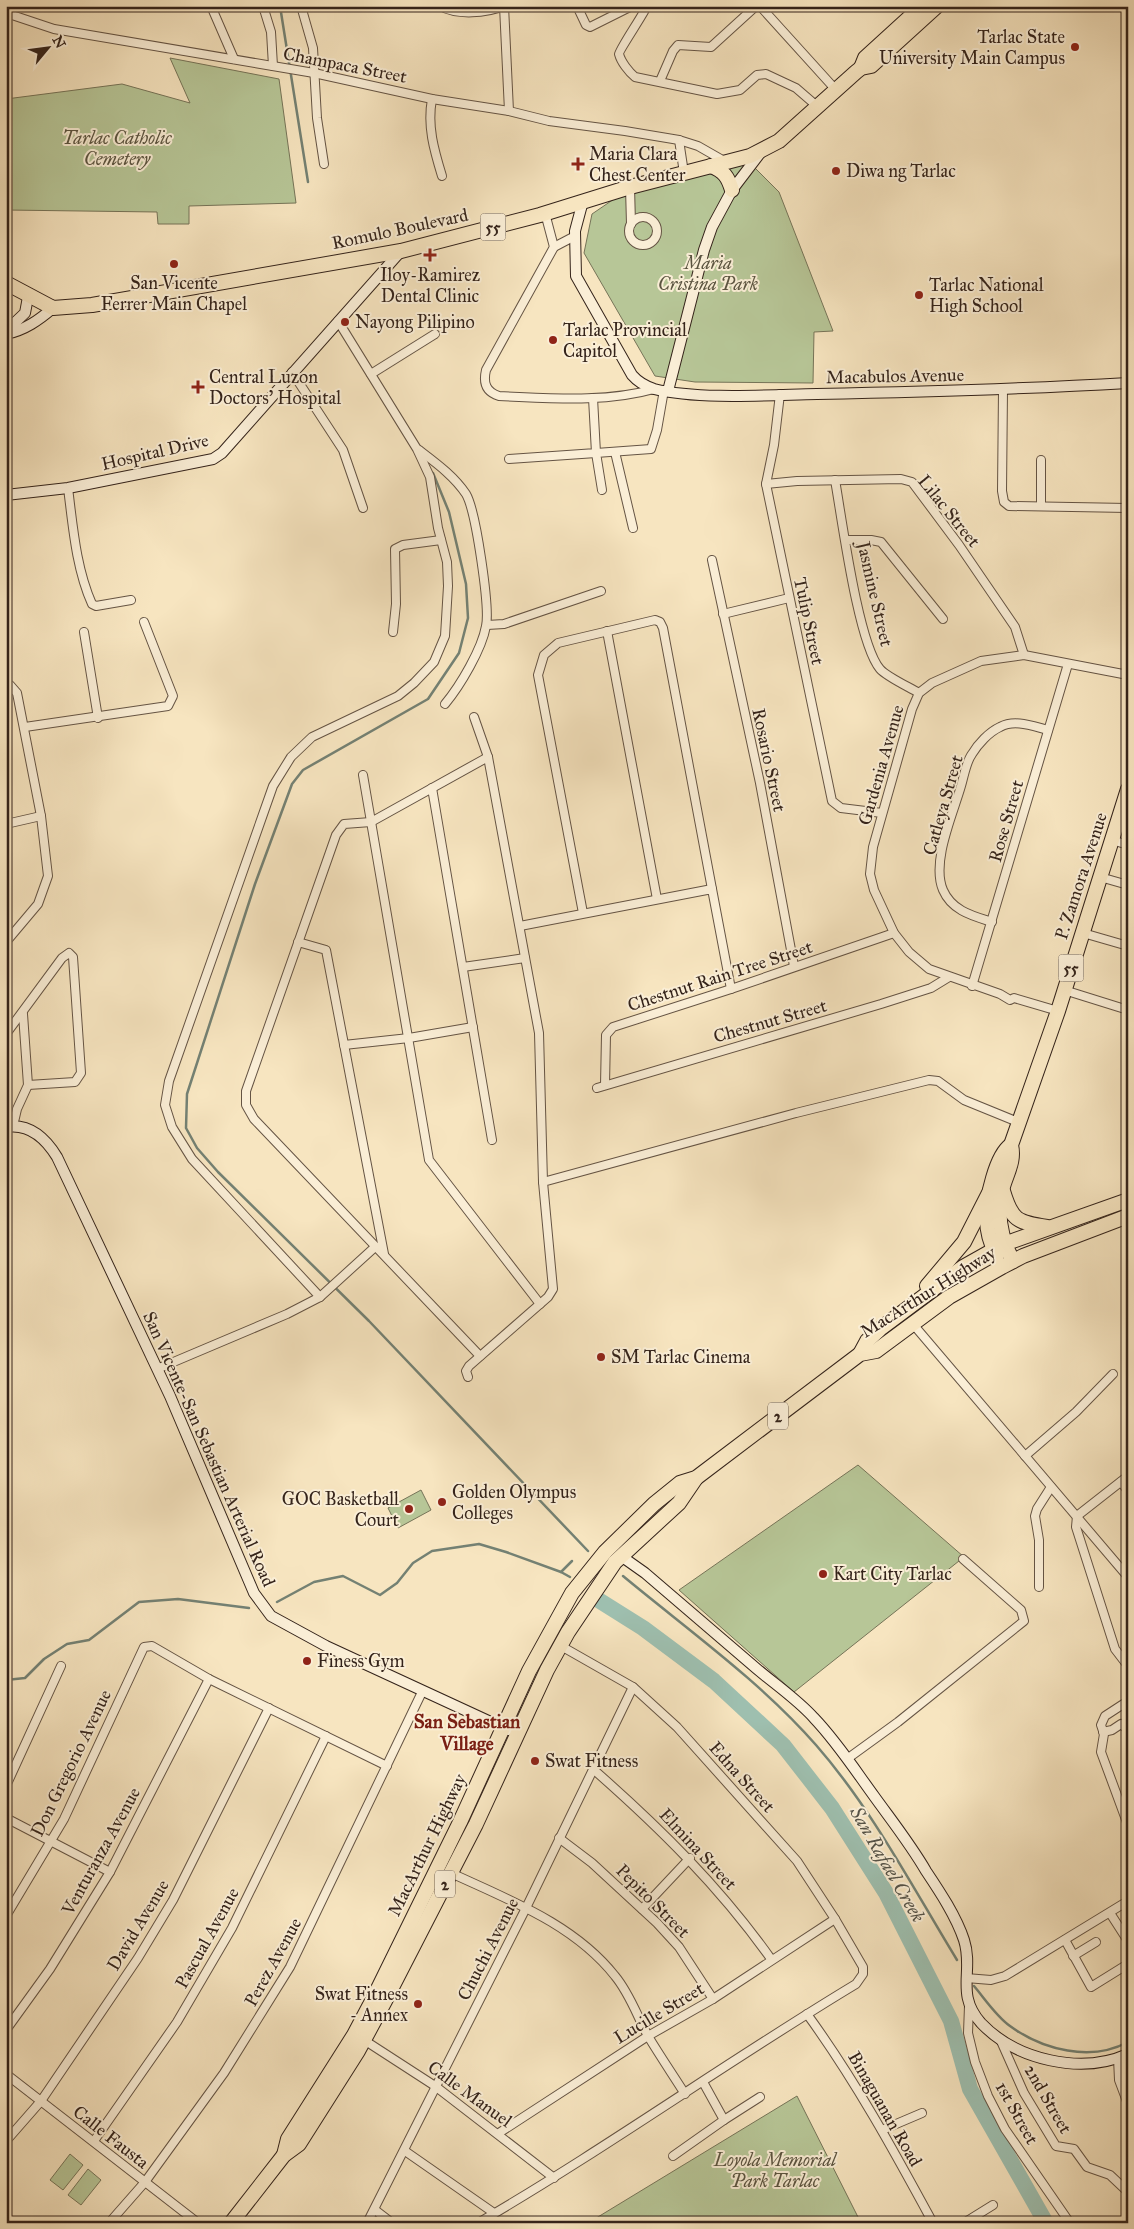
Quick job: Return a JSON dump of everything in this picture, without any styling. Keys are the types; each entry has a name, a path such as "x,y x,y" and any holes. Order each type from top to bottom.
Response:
{"highway":[{"name":"Romulo Boulevard","path":"6,283 28,297 53,308 92,305 401,251 546,214 630,187 727,163 760,152 779,141 860,68 871,66 926,8"},
{"path":"711,166 722,170 732,190"},
{"name":"P. Zamora Avenue","path":"1007,1264 987,1217 996,1190 1003,1151 1011,1145 1058,1011 1112,840 1125,809 1128,789"},
{"path":"913,1302 964,1242 996,1190 1013,1217 1023,1223 1050,1227"},
{"name":"MacArthur Highway","path":"284,2155 288,2139 354,2035 372,2001 460,1822 540,1648 572,1593 590,1568 674,1486 696,1478 860,1354 867,1341 913,1302 963,1267 999,1247 1128,1200"},
{"name":"MacArthur Highway","path":"860,1354 876,1351 949,1297 1007,1264 1128,1216"},
{"name":"MacArthur Highway","path":"231,2223 284,2155 299,2144 310,2129 364,2040 451,1873 560,1646 600,1582 621,1556 679,1503 692,1487 696,1478"}],"street":[{"path":"211,6 234,60"},
{"path":"263,6 271,32 275,66"},
{"path":"301,6 313,48 312,73 324,164"},
{"path":"440,6 468,12 494,10 504,6 509,111"},
{"path":"577,6 586,25 590,26 632,6"},
{"path":"647,6 640,21 620,49 619,55 635,77 642,80 660,81 717,94 729,94 740,90 757,75 766,74 796,88 818,107"},
{"path":"660,81 673,51 678,45 711,47 758,6 836,90"},
{"name":"Champaca Street","path":"6,13 54,29 275,66 432,98 509,111 549,121 679,140 698,146 727,163"},
{"path":"432,98 428,116 433,145 442,176"},
{"path":"679,140 684,174"},
{"path":"509,460 651,449 657,430 662,390 712,226 732,190 760,152"},
{"path":"630,187 631,224"},
{"path":"583,201 575,236 575,266 579,286 632,375 638,382 662,390"},
{"path":"546,214 554,247"},
{"path":"575,236 554,247 486,370 484,384 493,394 499,396 593,398 662,390"},
{"name":"Hospital Drive","path":"6,495 68,488 214,459 222,453 401,251"},
{"path":"6,332 24,313 28,297"},
{"path":"6,332 20,331 53,308"},
{"path":"322,1295 192,1159 172,1127 165,1105 169,1081 273,786 291,756 312,737 398,696 425,673 440,649 445,636 448,586 447,562 441,540 430,477 417,449 338,320"},
{"path":"371,374 435,334"},
{"path":"292,372 342,450 363,508"},
{"name":"Macabulos Avenue","path":"662,390 705,394 780,394 1003,390 1128,383"},
{"path":"1003,390 1002,490 1004,502 1009,506 1128,508"},
{"name":"Tulip Street","path":"780,394 774,445 766,484 832,801 841,808 882,814"},
{"path":"593,398 596,453 602,490"},
{"path":"417,449 443,468 466,495 478,539 487,625 476,653 457,688 445,704"},
{"path":"615,452 633,528"},
{"path":"1041,460 1041,506"},
{"name":"Lilac Street","path":"766,484 901,479 912,482 959,545 1015,627 1024,655"},
{"name":"Jasmine Street","path":"835,480 861,616 871,652 880,670 919,693"},
{"path":"68,488 84,582 92,604 96,606 131,600"},
{"path":"393,632 396,604 394,549 403,545 441,540"},
{"path":"846,540 882,542 943,619"},
{"name":"Rosario Street","path":"712,560 760,782 794,966"},
{"path":"487,625 504,624 601,591"},
{"path":"723,614 789,598"},
{"path":"583,913 538,675 544,655 551,646 655,620 660,622 663,628 731,989"},
{"path":"25,727 164,708 172,701 174,696 144,622"},
{"path":"607,631 657,899"},
{"path":"84,632 98,718"},
{"name":"Gardenia Avenue","path":"1058,1011 1014,998 1009,992 1000,994 949,977 929,969 909,952 894,933 885,917 870,874 873,847 897,756 919,693 932,683 981,661 1024,655 1128,675"},
{"name":"Rose Street","path":"972,986 1068,664"},
{"path":"6,686 10,685 18,693 41,816 48,876 38,904 6,942"},
{"path":"468,1377 467,1369 540,1304 551,1293 554,1284 542,1182 539,1033 488,757 474,717"},
{"name":"Catleya Street","path":"992,922 968,915 957,908 944,891 940,877 942,848 971,755 981,742 999,727 1016,722 1048,730"},
{"path":"480,1356 254,1119 246,1105 246,1092 336,834 344,824 371,822 488,757"},
{"path":"363,775 429,1160 540,1304"},
{"path":"432,788 492,1140"},
{"path":"6,824 41,816"},
{"path":"1112,840 1128,845"},
{"path":"1100,877 1128,885"},
{"path":"520,926 712,889"},
{"name":"Chestnut Rain Tree Street","path":"601,1086 606,1035 609,1029 894,933"},
{"path":"1083,933 1128,946"},
{"path":"298,942 326,950 384,1254"},
{"path":"6,1034 23,1014 62,958 68,954 73,957 81,1074 75,1082 28,1085"},
{"path":"463,967 525,958"},
{"name":"Chestnut Street","path":"601,1086 881,1004 931,988 949,977"},
{"path":"1064,990 1128,1010"},
{"path":"10,1126 28,1085 23,1014"},
{"path":"344,1045 409,1038 473,1027"},
{"path":"542,1182 796,1113 930,1080 938,1081 964,1100 1018,1122"},
{"name":"San Vicente-San Sebastian Arterial Road","path":"10,1126 35,1132 48,1143 157,1369 254,1593 271,1616 326,1646 422,1692 518,1734"},
{"path":"157,1369 287,1314 322,1295 375,1247"},
{"path":"912,1323 1128,1577"},
{"path":"1025,1456 1076,1412 1113,1374"},
{"path":"1128,1476 1077,1516 1076,1527 1115,1649 1128,1666"},
{"path":"1121,1482 1128,1491"},
{"path":"1039,1587 1039,1540 1035,1516 1037,1509 1051,1487"},
{"path":"621,1556 644,1573 814,1717 847,1759 903,1834 960,1929 968,1953 966,1978 969,2006 981,2022 1000,2039 1032,2056 1070,2063 1093,2063 1128,2054"},
{"path":"847,1759 1024,1621 1021,1610 963,1559"},
{"name":"Don Gregorio Avenue","path":"6,1916 64,1819 144,1647 152,1646 209,1679"},
{"name":"Edna Street","path":"560,1646 634,1687 677,1727 747,1808 785,1848 835,1919 863,1967 863,1974 856,1984 807,2014"},
{"path":"6,1786 61,1666"},
{"path":"209,1679 387,1766"},
{"name":"Venturanza Avenue","path":"6,2030 50,1969 110,1872 209,1679"},
{"name":"Chuchi Avenue","path":"368,2223 435,2086 526,1908 634,1687"},
{"name":"Perez Avenue","path":"109,2223 145,2182 224,2074 290,1967 422,1692"},
{"path":"1128,1702 1102,1719 1101,1752 1128,1824"},
{"name":"David Avenue","path":"6,2141 41,2101 138,1958 173,1900 269,1708"},
{"path":"1103,1732 1112,1730 1121,1724 1128,1730"},
{"name":"Pascual Avenue","path":"94,2141 177,2022 232,1928 326,1736"},
{"name":"Elmina Street","path":"593,1769 650,1819 690,1858 746,1924 771,1959"},
{"path":"6,1818 110,1872"},
{"name":"Pepito Street","path":"559,1838 592,1863 642,1909 679,1947 713,1999"},
{"path":"642,1909 690,1858"},
{"path":"451,1873 526,1908 565,1931 599,1958 616,1976 628,1995 648,2036 685,2094"},
{"path":"966,1978 991,1980 1005,1976 1128,1902"},
{"path":"1110,1912 1128,1941"},
{"name":"Lucille Street","path":"499,2133 648,2036 713,1999 771,1959 835,1919"},
{"path":"1065,1940 1091,1987 1128,1964"},
{"path":"1073,1956 1096,1942"},
{"name":"1st Street","path":"969,2006 968,2033 975,2062 988,2096 1005,2129 1070,2223"},
{"path":"478,2223 554,2178 807,2014"},
{"name":"Binaguanan Road","path":"807,2014 837,2055 882,2130 932,2223"},
{"name":"2nd Street","path":"1000,2039 1024,2093 1056,2146 1074,2149 1087,2167 1110,2175 1128,2192"},
{"name":"Calle Manuel","path":"364,2040 435,2086 499,2133 554,2178"},
{"path":"1118,2058 1119,2080 1128,2104"},
{"name":"Calle Fausta","path":"6,2074 198,2223"},
{"path":"703,2082 724,2120"},
{"path":"673,2156 760,2097"},
{"path":"882,2130 922,2113"},
{"path":"405,2150 494,2213"},
{"path":"964,2223 993,2205"},
{"path":"375,2210 392,2223"}],"green space":[{"name":"Tarlac Catholic Cemetery","path":"170,58 279,79 296,203 189,206 189,224 158,224 157,212 6,210 6,99 122,84 190,103"},
{"name":"Maria Cristina Park","path":"748,161 779,192 833,331 814,332 813,383 695,382 655,376 584,253 592,214 614,199"},
{"name":"Kart City Tarlac","path":"858,1465 964,1557 794,1692 679,1590"},
{"name":"GOC Basketball Court","path":"421,1490 431,1510 398,1528 388,1508"},
{"name":"Loyola Memorial Park Tarlac","path":"797,2096 861,2223 588,2223"},
{"path":"70,2154 83,2165 63,2190 50,2180"},
{"path":"88,2169 101,2180 81,2205 68,2195"}],"waterway":[{"path":"280,6 308,182"},
{"path":"433,473 449,512 466,584 468,618 459,653 428,699 303,770 292,784 255,884 187,1094 186,1128 197,1148 218,1172 369,1321 588,1551"},
{"path":"277,1602 314,1582 343,1576 380,1595 397,1583 413,1563 432,1551 479,1544 506,1552 570,1577"},
{"path":"561,1572 572,1561"},
{"path":"623,1576 723,1657 771,1699 816,1745 874,1822 957,1960"},
{"path":"6,1680 25,1678 44,1659 67,1644 89,1640 139,1602 178,1599 249,1608"},
{"name":"San Rafael Creek","path":"600,1601 643,1628 714,1681 783,1745 832,1808 886,1893 951,2021 970,2089 1046,2223"},
{"path":"974,1986 995,2012 1010,2026 1052,2047 1083,2052 1099,2051 1114,2048 1128,2042"}],"place":[{"name":"Tarlac State University Main Campus","path":"1075,47"},
{"name":"Maria Clara Chest Center","path":"578,164"},
{"name":"Diwa ng Tarlac","path":"836,171"},
{"name":"Iloy-Ramirez Dental Clinic","path":"430,255"},
{"name":"San Vicente Ferrer Main Chapel","path":"174,264"},
{"name":"Tarlac National High School","path":"919,295"},
{"name":"Nayong Pilipino","path":"345,322"},
{"name":"Tarlac Provincial Capitol","path":"553,340"},
{"name":"Central Luzon Doctors' Hospital","path":"198,387"},
{"name":"SM Tarlac Cinema","path":"601,1357"},
{"name":"Golden Olympus Colleges","path":"442,1502"},
{"name":"GOC Basketball Court","path":"409,1509"},
{"name":"Kart City Tarlac","path":"823,1574"},
{"name":"Finess Gym","path":"307,1661"},
{"name":"Swat Fitness","path":"535,1761"},
{"name":"Swat Fitness - Annex","path":"418,2004"}],"district":[{"name":"San Sebastian Village","path":"467,1732"}]}
